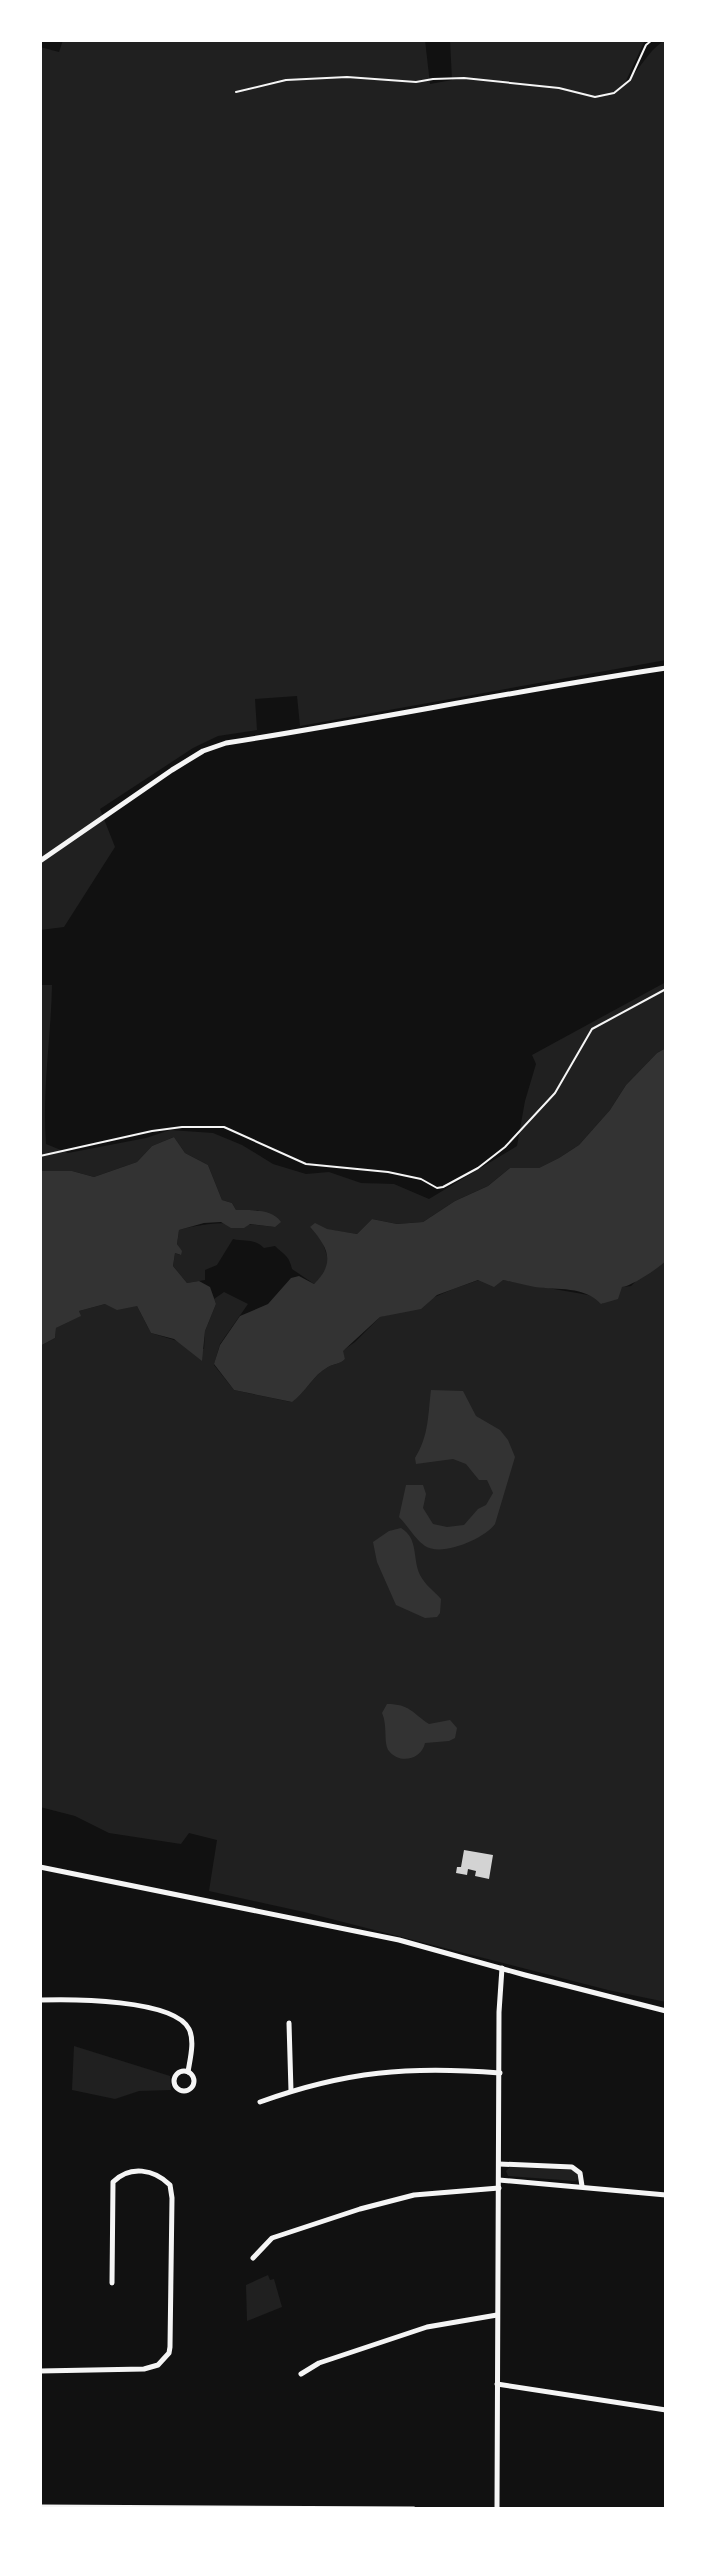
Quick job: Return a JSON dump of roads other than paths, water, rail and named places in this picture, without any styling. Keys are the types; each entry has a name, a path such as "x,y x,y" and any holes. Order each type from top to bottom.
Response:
{"street":[{"path":"40,861 172,770 203,751 226,743 666,668"},
{"path":"40,1867 384,1936 666,2011"},
{"path":"497,2509 499,2012 502,1968"},
{"path":"40,2000 76,1999 134,2004 182,2020 191,2035 188,2072 195,2079 194,2086 188,2091 179,2090 174,2078 179,2073 188,2072"},
{"path":"289,2023 291,2091"},
{"path":"260,2102 329,2080 377,2072 440,2069 500,2073"},
{"path":"499,2164 572,2167 580,2173 582,2186"},
{"path":"40,2371 144,2369 158,2365 169,2353 172,2198 170,2185 158,2175 133,2171 124,2173 113,2182 112,2283"},
{"path":"499,2180 666,2195"},
{"path":"253,2258 272,2238 360,2209 414,2195 499,2188"},
{"path":"301,2374 319,2363 427,2327 497,2315"},
{"path":"496,2384 666,2410"},
{"path":"40,2507 414,2509"}]}
